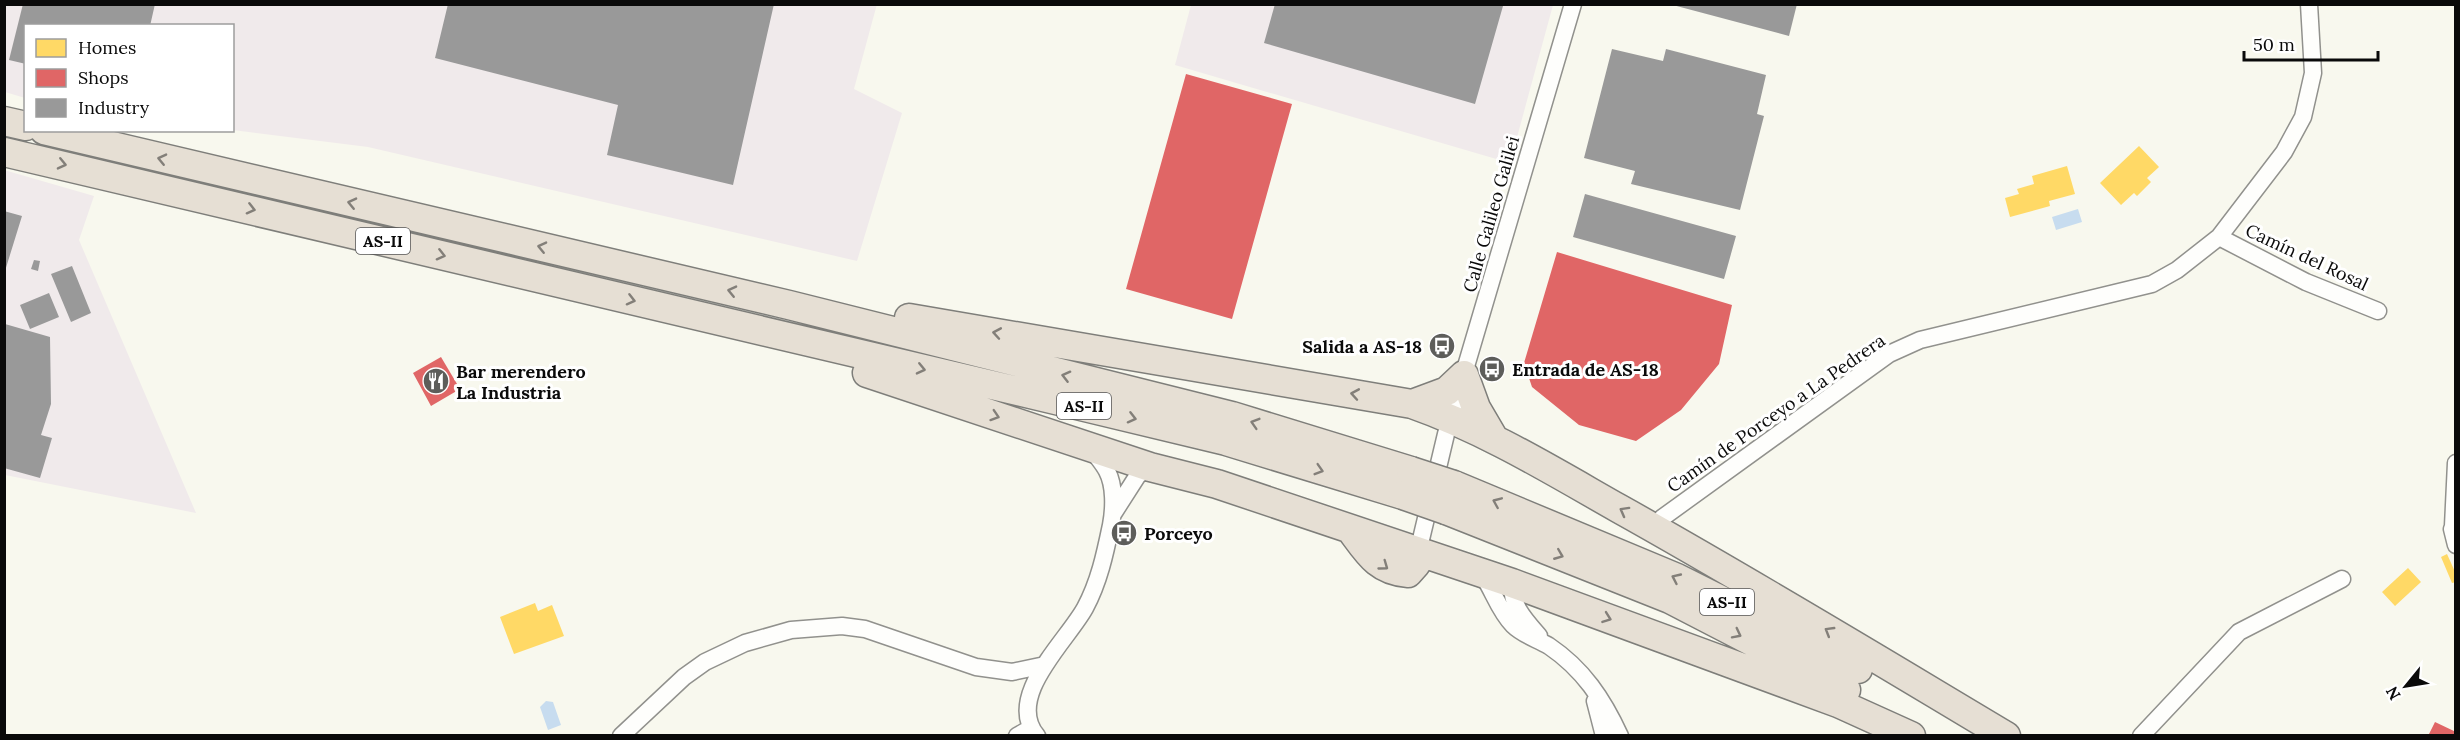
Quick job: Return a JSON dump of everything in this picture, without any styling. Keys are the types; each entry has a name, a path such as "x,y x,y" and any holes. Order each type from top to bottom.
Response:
{"highway":[{"path":"4,121 24,126"},
{"name":"AS-II","path":"53,132 789,304 1232,416 1407,483 1677,578 1992,735"},
{"name":"AS-II","path":"4,152 1407,483"},
{"path":"789,304 856,309 1412,404 1449,426 1493,437 1658,530 2006,735"},
{"path":"762,332 860,370 1090,447 1136,465 1182,466 1217,484 1351,530 1368,554 1390,572 1408,573 1416,564 1418,552 1482,573 1838,703 1911,735"},
{"path":"1412,404 1447,391 1464,375 1476,408 1493,437"},
{"name":"AS-II","path":"1450,497 1670,599 1934,735"}],"street":[{"name":"Calle Galileo Galilei","path":"1418,552 1449,426 1573,4"},
{"name":"Camín de Porceyo a La Pedrera","path":"1658,530 1662,519 1889,354 1920,340 2152,284 2177,270 2219,237 2284,152 2303,117 2313,74 2309,4"},
{"name":"Camín del Rosal","path":"2219,237 2306,282 2378,311"},
{"path":"2456,463 2452,536 2456,545"},
{"path":"1113,514 1124,493 1138,475 1136,465"},
{"path":"1028,733 1029,697 1045,665 1085,608 1101,572 1113,514 1136,465"},
{"path":"1482,573 1510,622 1518,630 1548,646 1576,667 1590,682 1620,735"},
{"path":"2141,735 2239,632 2342,579"},
{"path":"1512,584 1512,595 1520,615 1548,646"},
{"path":"621,735 684,677 705,662 744,643 791,630 842,626 865,629 976,668 1012,672 1045,665"},
{"path":"1590,682 1604,735"}],"shaded area":[{"path":"877,4 854,89 902,113 857,261 368,147 234,130 234,24 24,24 24,98 5,92 5,5"},
{"path":"1191,5 1553,5 1510,163 1175,65"},
{"path":"4,170 94,196 79,240 196,513 5,475"}],"water":[{"path":"2078,209 2082,222 2056,230 2052,217"},
{"path":"546,701 553,702 561,725 548,730 540,707"}],"building: Homes":[{"path":"2139,146 2159,167 2147,178 2151,182 2137,196 2134,193 2121,205 2100,183"},
{"path":"2067,166 2075,194 2049,201 2050,206 2010,217 2005,198 2019,194 2017,189 2034,184 2032,176"},
{"path":"2447,554 2456,574 2456,582 2452,583 2441,557"},
{"path":"2408,568 2421,582 2395,606 2382,592"},
{"path":"535,603 538,611 552,605 564,636 514,654 500,617"}],"building: Shops":[{"path":"1186,74 1292,104 1232,319 1126,289"},
{"path":"1557,252 1732,305 1719,364 1681,410 1636,441 1579,425 1532,387 1524,363"},
{"name":"Bar merendero La Industria","path":"441,357 460,389 431,406 413,373"},
{"path":"2435,722 2456,732 2456,736 2428,736"}],"building: Industry":[{"path":"23,4 155,4 150,24 24,24 24,64 9,60"},
{"path":"448,4 774,4 733,185 607,155 618,105 435,58"},
{"path":"1275,4 1499,4 1503,6 1475,104 1264,43"},
{"path":"1669,4 1797,4 1789,36"},
{"path":"1612,49 1663,61 1666,49 1766,75 1757,114 1764,116 1740,210 1631,184 1635,171 1584,158"},
{"path":"1585,194 1736,236 1724,279 1573,237"},
{"path":"4,211 22,216 5,271 4,271"},
{"path":"34,260 40,261 38,271 31,269"},
{"path":"72,266 91,313 71,322 51,274"},
{"path":"49,293 59,317 30,329 20,305"},
{"path":"5,324 50,337 51,404 41,435 52,438 40,478 4,468"}],"place":[{"name":"Salida a AS-18","path":"1442,346"},
{"name":"Entrada de AS-18","path":"1492,369"},
{"name":"Bar merendero La Industria","path":"436,381"},
{"name":"Porceyo","path":"1124,533"}]}
